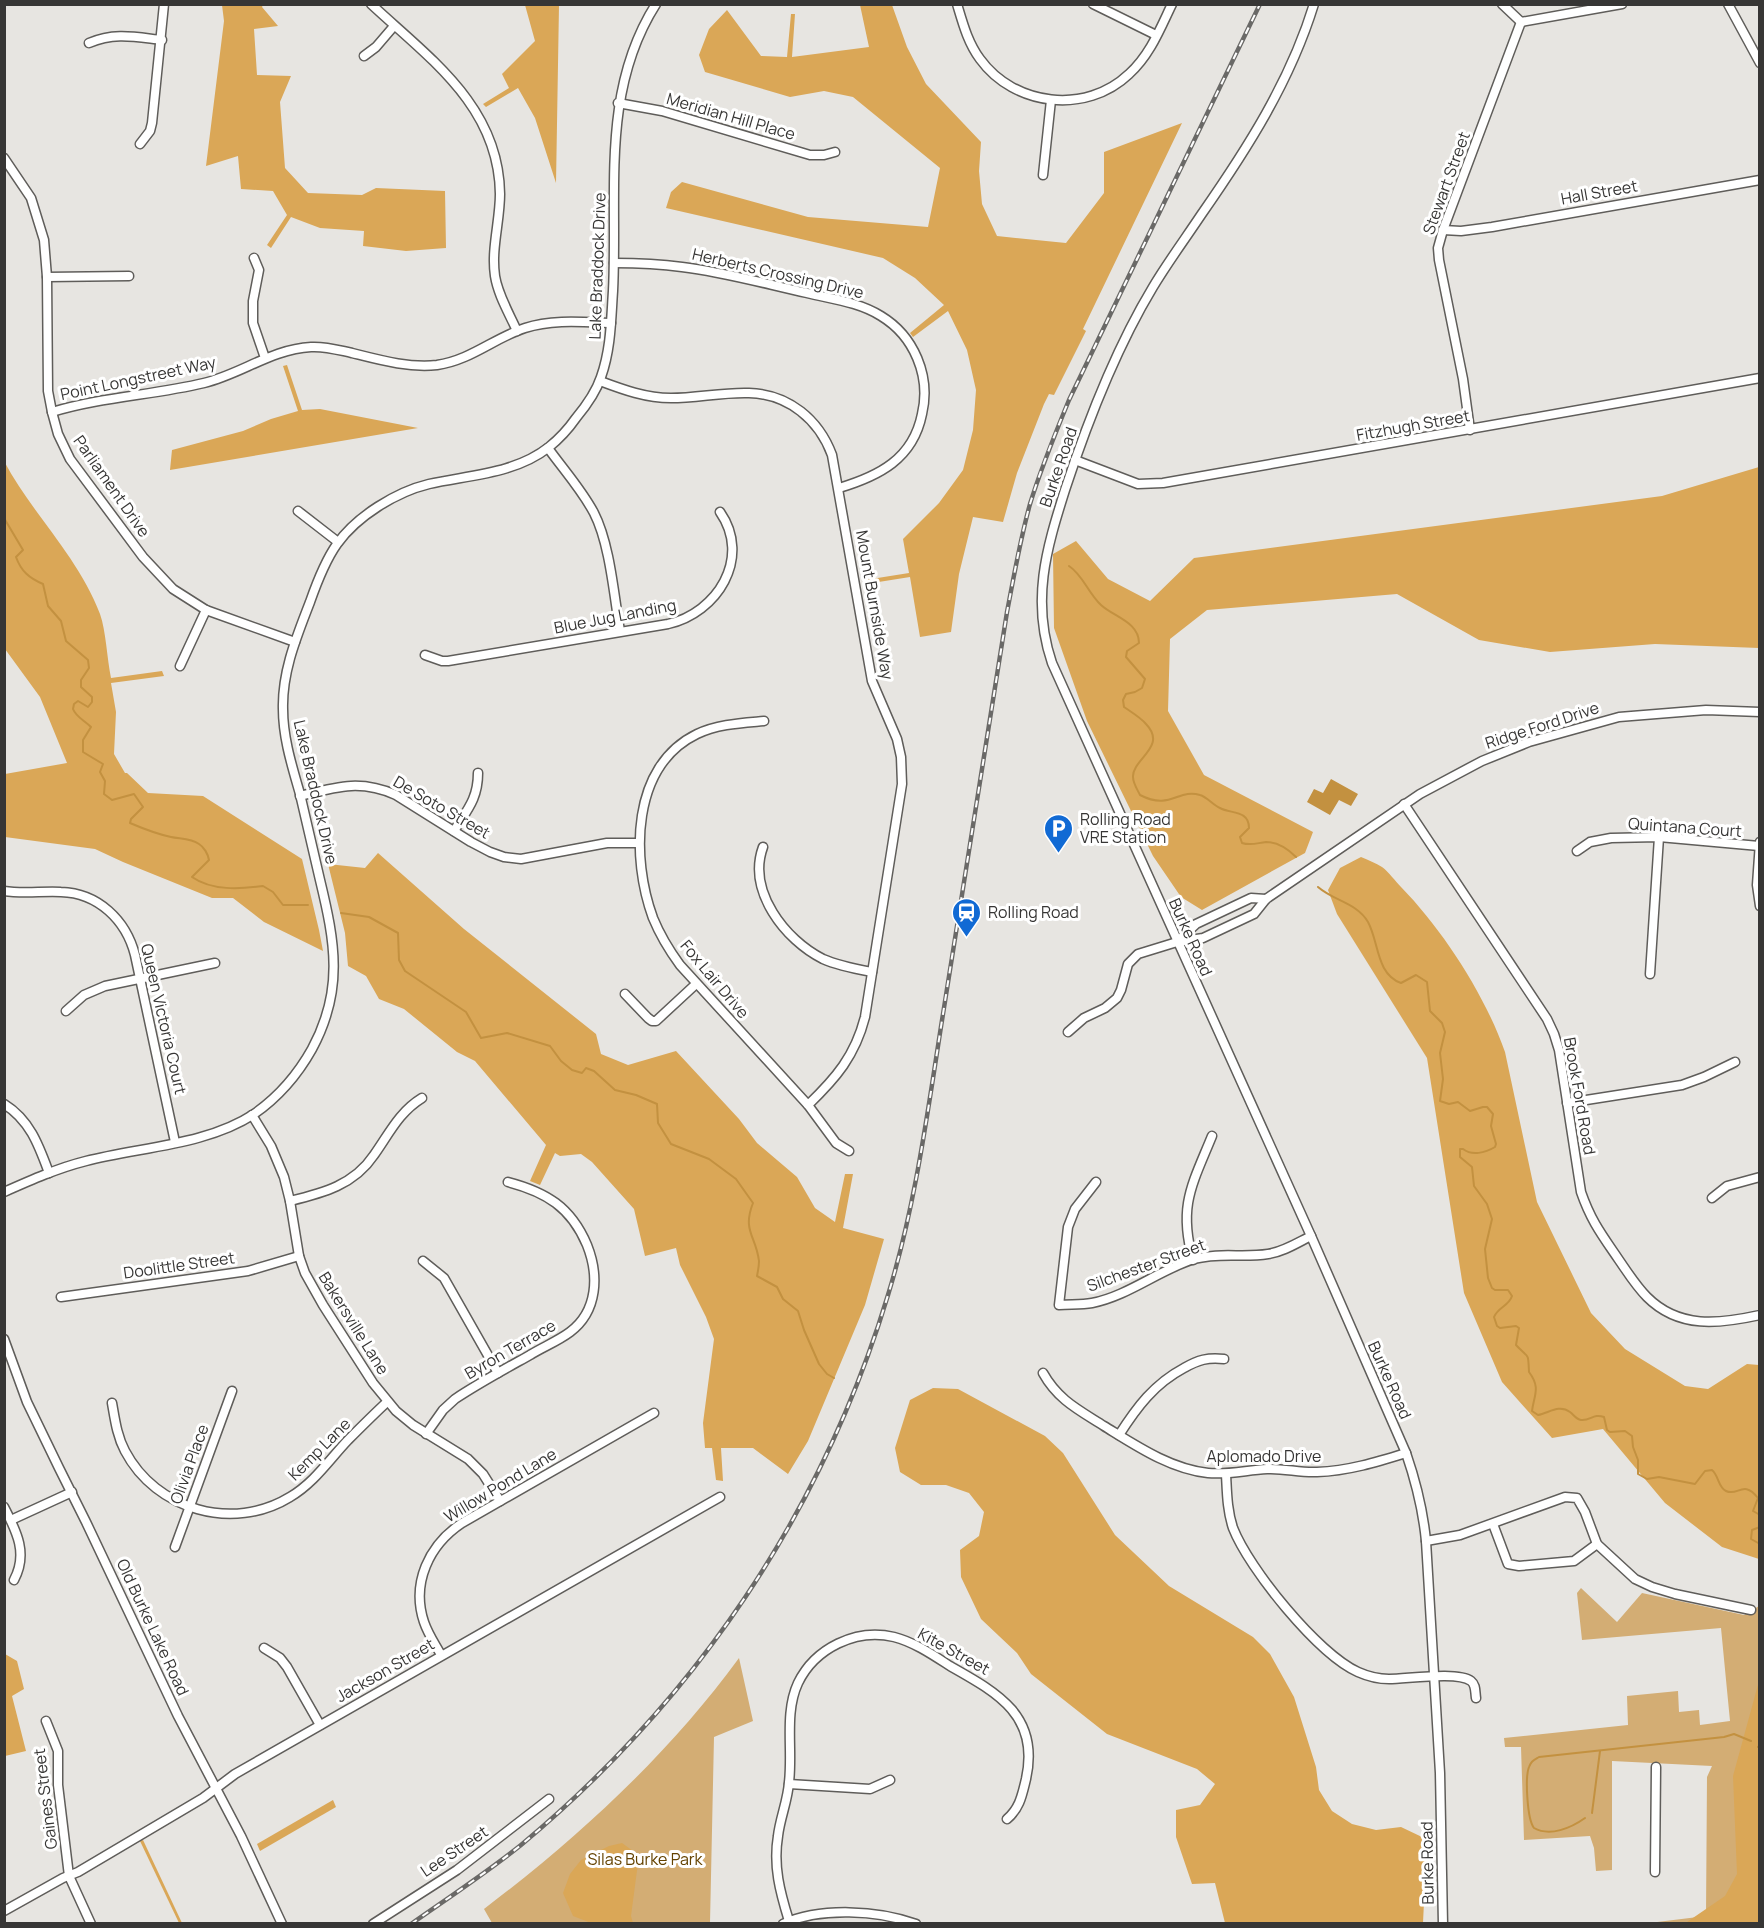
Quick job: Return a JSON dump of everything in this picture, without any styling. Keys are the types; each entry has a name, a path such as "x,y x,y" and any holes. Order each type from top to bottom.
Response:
{"street":[{"path":"140,144 152,123 164,4"},
{"path":"371,4 450,77 465,94 487,132 496,162 500,193 494,262 495,277 499,292 517,331"},
{"name":"Lake Braddock Drive","path":"4,1192 88,1160 210,1133 252,1115 286,1085 307,1058 323,1025 333,988 335,960 332,932 288,749 283,708 286,674 295,642 319,578 339,542 369,513 399,495 429,484 497,471 548,448 579,414 600,381 610,343 618,103 624,75 634,47 656,4"},
{"path":"957,4 968,38 986,66 1016,89 1051,100 1087,97 1116,85 1141,63 1172,4"},
{"path":"1093,4 1156,35"},
{"name":"Burke Road","path":"1314,4 1297,54 1269,109 1139,312 1105,384 1075,460 1047,550 1041,593 1043,631 1062,685 1311,1236 1406,1453 1419,1495 1426,1541 1440,1785 1443,1923"},
{"path":"1502,4 1521,22 1622,4"},
{"path":"1728,4 1760,63"},
{"name":"Stewart Street","path":"1470,430 1463,379 1438,248 1521,22"},
{"path":"364,56 376,47 394,26"},
{"path":"89,43 116,35 162,40"},
{"path":"1043,175 1051,100"},
{"name":"Meridian Hill Place","path":"618,103 662,111 810,155 835,152"},
{"name":"Parliament Drive","path":"4,158 25,186 36,209 44,240 48,277 47,375 51,412 70,459 143,558 173,589 206,610 295,642"},
{"name":"Hall Street","path":"1443,230 1461,231 1760,180"},
{"path":"254,258 259,270 252,315 265,358"},
{"name":"Herberts Crossing Drive","path":"614,263 682,267 761,282 862,307 881,316 898,329 914,351 923,375 924,401 919,426 907,448 890,466 870,478 839,488"},
{"path":"48,277 129,276"},
{"name":"Point Longstreet Way","path":"51,412 207,382 283,351 315,347 410,365 435,365 462,358 517,331 547,323 611,323"},
{"name":"Fitzhugh Street","path":"1075,460 1142,485 1760,378"},
{"name":"Mount Burnside Way","path":"600,381 630,392 654,397 748,393 774,397 805,414 823,435 832,455 872,681 897,739 902,774 901,795 866,1017 856,1045 839,1074 808,1105"},
{"path":"548,448 588,502 599,525 620,631"},
{"path":"298,511 339,542"},
{"name":"Blue Jug Landing","path":"425,655 448,661 668,624 688,617 707,604 719,591 729,570 733,548 731,533 720,512"},
{"path":"180,666 206,610"},
{"name":"Ridge Ford Drive","path":"1177,942 1203,938 1254,914 1266,899 1404,804 1482,761 1529,742 1618,717 1706,710 1760,712"},
{"name":"Fox Lair Drive","path":"764,721 710,729 685,741 660,767 651,785 644,810 639,843 643,881 653,918 669,950 696,984 808,1105 836,1143 849,1151"},
{"path":"454,831 476,794 478,773"},
{"name":"De Soto Street","path":"300,796 344,786 373,786 396,795 490,852 521,859 607,843 639,843"},
{"name":"Brook Ford Road","path":"1404,804 1547,1019 1554,1034 1559,1050 1581,1192 1588,1213 1596,1227 1642,1292 1660,1308 1675,1316 1710,1323 1760,1316"},
{"path":"1650,974 1659,837"},
{"name":"Quintana Court","path":"1577,851 1598,839 1659,837 1759,846"},
{"path":"1760,842 1756,885 1760,906"},
{"path":"763,847 759,857 759,867 764,892 775,915 789,934 805,948 824,959 847,968 872,972"},
{"name":"Queen Victoria Court","path":"4,891 70,893 96,901 117,918 128,934 133,945 175,1142"},
{"name":"Ridge Ford Drive","path":"1177,942 1196,924 1251,898 1266,899"},
{"path":"1068,1032 1084,1018 1105,1008 1117,998 1125,970 1134,957 1144,951 1177,942"},
{"path":"66,1011 77,1000 93,990 215,963"},
{"path":"625,994 648,1018 656,1021 696,984"},
{"path":"1567,1103 1682,1084 1704,1077 1735,1062"},
{"path":"290,1201 328,1191 356,1175 373,1158 402,1114 422,1098"},
{"path":"4,1104 21,1117 32,1131 49,1173"},
{"name":"Bakersville Lane","path":"252,1115 279,1163 290,1201 299,1256 305,1273 322,1305 372,1383 396,1411 426,1434 468,1459 483,1474 500,1501"},
{"path":"1193,1260 1188,1241 1187,1205 1212,1136"},
{"path":"1712,1198 1727,1186 1760,1177"},
{"name":"Byron Terrace","path":"426,1434 449,1404 569,1332 579,1324 589,1309 595,1287 594,1272 582,1233 559,1205 531,1188 508,1182"},
{"name":"Silchester Street","path":"1096,1182 1075,1209 1068,1227 1059,1305 1092,1303 1193,1260 1220,1254 1270,1254 1282,1251 1311,1236"},
{"name":"Doolittle Street","path":"61,1297 248,1271 299,1256"},
{"path":"423,1261 444,1278 498,1373"},
{"name":"Old Burke Lake Road","path":"4,1340 27,1402 178,1716 260,1874 282,1923"},
{"path":"1119,1435 1140,1404 1157,1385 1169,1376 1198,1360 1213,1357 1224,1359"},
{"name":"Aplomado Drive","path":"1043,1373 1051,1388 1065,1401 1119,1435 1146,1451 1178,1465 1206,1473 1226,1474 1268,1469 1315,1472 1342,1470 1406,1453"},
{"name":"Olivia Place","path":"175,1546 232,1391"},
{"name":"Kemp Lane","path":"112,1403 119,1438 137,1469 149,1482 162,1493 190,1507 210,1513 234,1514 260,1510 284,1501 311,1482 348,1440 387,1402"},
{"name":"Willow Pond Lane","path":"441,1655 427,1630 421,1610 420,1588 425,1566 434,1549 447,1534 462,1523 654,1413"},
{"path":"1226,1474 1228,1510 1240,1545 1288,1612 1328,1652 1351,1669 1364,1675 1386,1679 1457,1676 1470,1680 1475,1685 1476,1698"},
{"path":"11,1520 72,1492"},
{"name":"Jackson Street","path":"69,1876 216,1789 235,1774 720,1497"},
{"path":"1426,1541 1460,1535 1565,1497 1577,1498 1597,1544 1628,1574 1644,1584 1675,1594 1751,1610"},
{"path":"4,1508 21,1548 20,1568 14,1580"},
{"path":"1493,1524 1508,1564 1519,1566 1574,1561 1597,1544"},
{"name":"Kite Street","path":"786,1922 776,1862 778,1835 789,1784 791,1708 798,1684 808,1668 824,1652 843,1641 875,1635 894,1637 914,1644 987,1686 1003,1699 1017,1715 1027,1738 1030,1762 1021,1800 1015,1812 1007,1819"},
{"path":"264,1648 280,1658 287,1667 320,1725"},
{"name":"Gaines Street","path":"45,1721 58,1751 58,1785 69,1876 91,1923"},
{"path":"1655,1872 1656,1767"},
{"path":"789,1784 870,1789 890,1780"},
{"name":"Lee Street","path":"373,1923 466,1864 549,1800"},
{"path":"4,1911 69,1876"},
{"path":"786,1922 826,1913 877,1914 916,1923"}],"green space":[{"path":"1581,1588 1617,1622 1642,1593 1744,1615 1759,1606 1759,1923 1649,1923 1706,1916 1707,1777 1712,1766 1612,1761 1612,1870 1596,1871 1594,1848 1590,1836 1524,1840 1521,1747 1505,1747 1504,1738 1628,1725 1627,1696 1678,1691 1679,1712 1699,1710 1700,1725 1730,1721 1721,1628 1582,1640 1577,1593"},
{"name":"Silas Burke Park","path":"739,1658 753,1721 714,1737 710,1923 492,1923 484,1909 554,1853 621,1793 683,1728"}],"shaded area":[{"path":"222,5 263,5 262,7 278,26 254,29 257,75 291,76 280,102 285,168 308,193 362,195 376,188 445,191 446,248 406,251 363,246 364,231 320,228 291,217 271,248 267,245 287,215 273,191 241,189 238,156 206,166 224,21"},
{"path":"525,5 559,5 556,183 535,118 518,88 486,107 483,104 509,88 502,74 535,41"},
{"path":"860,5 892,5 907,47 926,84 981,142 979,171 982,204 997,236 1066,243 1104,193 1104,152 1182,123 1083,329 1086,331 1054,395 1049,394 1044,404 1017,473 1003,522 973,517 959,574 951,632 920,637 910,577 866,584 865,580 909,573 903,539 939,503 963,470 973,430 976,390 967,350 948,311 913,337 910,333 944,305 915,278 883,258 666,208 671,192 682,182 808,217 928,227 940,168 853,97 824,91 790,97 705,72 699,55 709,29 727,10 761,56 787,57 791,14 795,14 792,57 869,47"},
{"path":"287,365 302,410 320,409 418,428 170,470 172,450 243,431 298,411 283,366"},
{"path":"4,461 80,573 91,593 102,621 111,678 162,671 164,676 111,683 116,712 114,754 125,773 148,793 203,796 302,859 323,951 264,922 233,898 212,898 95,849 5,837 5,774 67,763 40,697 5,649"},
{"path":"1759,467 1759,648 1655,644 1550,652 1479,640 1397,594 1207,610 1170,639 1168,711 1204,775 1313,832 1305,853 1202,910 1181,897 1153,856 1087,721 1054,628 1053,554 1076,541 1108,579 1150,601 1194,558 1662,496"},
{"path":"1331,779 1358,794 1351,806 1339,800 1330,815 1307,802 1314,789 1323,793"},
{"path":"378,853 464,929 596,1034 601,1054 628,1065 676,1051 739,1119 757,1143 797,1177 815,1208 835,1222 845,1174 853,1174 843,1228 884,1239 865,1305 808,1441 788,1474 753,1448 721,1448 723,1481 716,1480 712,1448 705,1448 703,1423 714,1339 706,1317 680,1265 676,1248 645,1256 634,1209 592,1162 581,1154 560,1156 555,1153 540,1185 530,1181 546,1145 475,1061 457,1052 404,1009 379,999 366,976 348,966 345,933 328,864 365,868"},
{"path":"1361,857 1385,869 1417,904 1461,964 1486,1008 1505,1052 1537,1202 1591,1313 1625,1349 1685,1386 1708,1389 1747,1364 1759,1365 1759,1559 1722,1547 1665,1503 1603,1429 1552,1438 1502,1382 1464,1293 1427,1058 1337,914 1328,890 1340,868"},
{"path":"933,1388 958,1389 1045,1436 1063,1453 1115,1535 1169,1586 1253,1637 1270,1654 1294,1697 1316,1767 1319,1790 1332,1811 1352,1824 1376,1830 1401,1827 1422,1837 1426,1860 1423,1923 1225,1923 1215,1883 1192,1884 1176,1837 1176,1810 1200,1805 1215,1784 1197,1769 1107,1734 1031,1674 1017,1653 981,1619 961,1577 960,1550 979,1536 984,1512 969,1493 946,1485 921,1485 900,1472 895,1448 910,1400"},
{"path":"5,1654 17,1661 24,1689 12,1696 26,1751 5,1756"},
{"path":"1759,1681 1759,1923 1679,1923 1687,1922 1725,1896 1737,1874 1733,1776"},
{"path":"333,1800 336,1807 260,1851 257,1844"},
{"path":"143,1840 182,1923 179,1923 140,1841"},
{"path":"622,1843 633,1851 638,1863 631,1916 633,1923 591,1923 573,1916 563,1893 570,1874 581,1860 609,1846"}],"waterway":[{"path":"4,518 23,550 16,557 20,566 30,577 43,584 48,606 61,621 66,641 88,660 89,668 81,680 81,687 92,697 92,702 88,707 78,701 74,704 73,709 91,727 83,740 83,752 103,764 100,772 105,781 104,794 112,800 134,794 143,807 130,823 201,845 209,860 192,877 200,882 226,888 263,886 273,892 283,905 308,905"},
{"path":"1069,566 1078,574 1101,605 1130,625 1138,636 1139,643 1127,651 1126,657 1145,679 1142,688 1126,694 1123,700 1124,707 1146,724 1152,732 1151,746 1134,770 1134,782 1140,795 1159,801 1186,794 1203,796 1220,808 1239,813 1246,818 1249,828 1240,837 1242,843 1274,843 1296,857"},
{"path":"1318,887 1358,910 1368,922 1382,965 1393,979 1401,983 1416,975 1427,982 1430,1011 1442,1023 1445,1032 1440,1053 1443,1079 1440,1101 1449,1104 1458,1102 1470,1111 1487,1107 1493,1114 1491,1126 1495,1147 1479,1153 1460,1149 1460,1157 1472,1167 1474,1186 1487,1204 1492,1219 1485,1249 1488,1278 1492,1288 1508,1290 1512,1296 1494,1317 1500,1328 1516,1326 1519,1328 1516,1345 1527,1356 1529,1372 1536,1387 1532,1411 1538,1415 1562,1409 1581,1420 1597,1416 1604,1417 1607,1430 1610,1432 1625,1431 1632,1436 1638,1460 1638,1474 1647,1479 1659,1477 1695,1484 1705,1471 1712,1470 1721,1487 1726,1491 1734,1492 1744,1489 1753,1492 1758,1498 1753,1511 1760,1515"},
{"path":"341,913 369,917 398,933 399,960 405,971 466,1012 481,1038 507,1033 550,1046 561,1061 572,1070 582,1073 586,1068 594,1071 615,1090 636,1095 657,1104 658,1123 671,1144 709,1159 736,1179 753,1203 749,1227 759,1261 757,1276 777,1287 783,1299 798,1311 819,1364 827,1374 834,1378"},
{"path":"1760,1527 1752,1530 1751,1539 1760,1544"},
{"path":"1585,1818 1560,1830 1547,1832 1534,1828 1528,1807 1527,1788 1528,1772 1533,1761 1539,1757 1724,1737 1734,1734 1751,1741"},
{"path":"1592,1813 1600,1751"}],"railway":[{"path":"411,1924 521,1845 584,1788 643,1728 697,1664 745,1597 789,1526 827,1452 860,1375 888,1295 914,1191 1007,612 1030,504 1043,464 1069,400 1260,4"}],"place":[{"name":"Rolling Road VRE Station","path":"1059,854"},
{"name":"Rolling Road","path":"967,938"}]}
